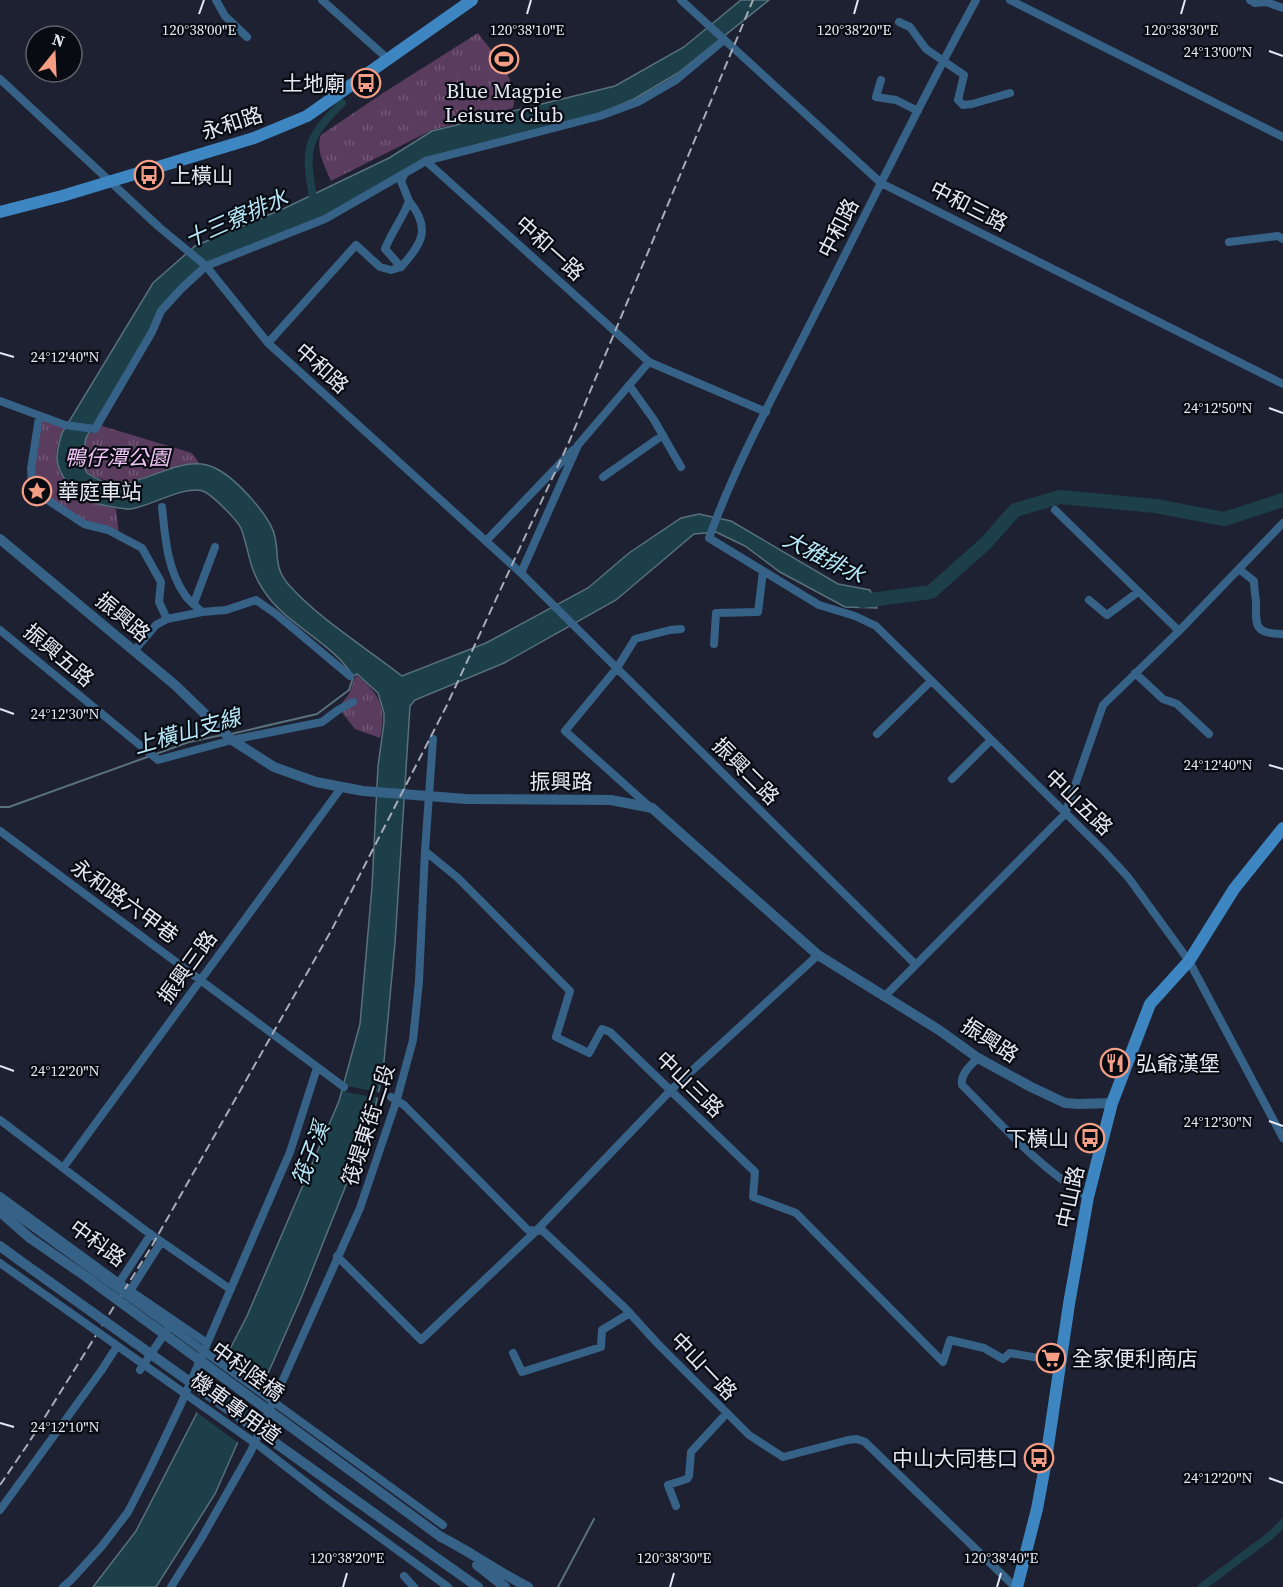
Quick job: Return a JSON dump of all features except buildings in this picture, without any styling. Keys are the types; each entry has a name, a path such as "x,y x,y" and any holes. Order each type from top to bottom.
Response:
{"main road":[{"name":"永和路","path":"0,212 254,138 307,116 472,0"},
{"name":"中山路","path":"1016,1587 1041,1487 1088,1197 1112,1103 1150,1004 1189,961 1234,889 1283,828"}],"street":[{"path":"216,0 225,16 247,37"},
{"path":"322,0 388,59"},
{"name":"中和三路","path":"681,0 881,183 1283,384"},
{"name":"中和路","path":"709,538 718,513 766,412 943,60 976,0"},
{"path":"1010,0 1283,137"},
{"path":"1250,0 1255,3 1266,2 1283,8"},
{"path":"899,22 910,27 926,49 964,75 958,100 963,105 1010,93"},
{"path":"0,401 65,425 95,429 152,332 161,311 205,265 325,219 404,175 426,160 600,116 638,102 676,80 723,39"},
{"path":"0,79 109,182"},
{"path":"881,80 876,97 896,100 918,111"},
{"name":"中和一路","path":"426,160 649,362"},
{"path":"268,343 356,245 380,267 391,270 400,267 409,258 423,235 421,220 401,182 404,175"},
{"name":"中和路","path":"109,182 205,265 268,343 521,573 552,604"},
{"path":"400,267 385,249 409,201"},
{"path":"1228,242 1278,236 1283,238"},
{"path":"486,541 578,445 649,362 766,412"},
{"path":"629,385 663,435 681,467"},
{"path":"39,417 31,469 32,483 43,497 84,524 108,530 142,548 161,582 159,602 166,620"},
{"path":"603,477 663,435"},
{"path":"521,573 578,445"},
{"path":"162,507 165,541 173,573 185,597 202,612"},
{"path":"1055,510 1179,632"},
{"path":"884,996 1065,814 1103,705 1179,632 1283,523"},
{"name":"中山五路","path":"709,538 764,571 784,586 819,605 855,616 876,626 1128,877 1189,961 1279,1122 1283,1138"},
{"name":"振興路","path":"0,539 175,685 232,740 274,767 341,788 466,799 611,800 651,808 818,955 939,1030 978,1058 1065,1103 1112,1103"},
{"path":"194,603 214,547"},
{"path":"1239,569 1254,581 1256,602 1254,615 1257,626 1262,631 1283,634"},
{"path":"714,644 716,613 758,612 764,571"},
{"path":"1089,600 1107,615 1138,592"},
{"path":"134,651 156,625 166,620 202,612 226,610 256,600 350,676"},
{"name":"振興二路","path":"552,604 915,964"},
{"path":"651,808 565,731 617,668 635,639 681,629"},
{"name":"振興五路","path":"0,630 158,760 232,740 322,722 353,702"},
{"path":"1135,673 1163,699 1177,704 1209,734"},
{"path":"877,734 931,681"},
{"path":"425,851 433,739"},
{"path":"952,779 991,740"},
{"name":"振興三路","path":"63,1167 341,788"},
{"name":"永和路六甲巷","path":"0,831 344,1087"},
{"name":"中山三路","path":"425,851 458,878 570,991 556,1037 590,1053 602,1029 610,1032 755,1172 753,1197 796,1213 943,1362 950,1340 984,1348 1003,1359 1010,1353 1061,1362"},
{"name":"筏堤東街二段","path":"171,1587 228,1493 278,1394 360,1208 413,1040 419,981 425,851"},
{"path":"337,1256 421,1340 535,1232 671,1090 818,955"},
{"path":"978,1058 966,1071 961,1080 962,1085 1031,1154 1070,1186 1088,1197"},
{"path":"63,1587 102,1546 128,1512 170,1428 290,1152 317,1068"},
{"name":"中山一路","path":"394,1098 528,1230 543,1231 630,1314 749,1435 783,1457 857,1438 865,1442 1016,1587"},
{"path":"0,1120 150,1234 230,1288"},
{"name":"中科路","path":"0,1196 130,1291 207,1343"},
{"name":"機車專用道","path":"0,1203 443,1525"},
{"path":"0,1212 30,1238"},
{"path":"0,1221 30,1238"},
{"path":"119,1283 150,1234"},
{"name":"中科陸橋","path":"30,1238 441,1538"},
{"path":"130,1291 162,1242"},
{"name":"中科陸橋","path":"0,1248 424,1549"},
{"name":"機車專用道","path":"0,1263 262,1448 448,1587"},
{"path":"513,1353 522,1372 582,1354 601,1347 602,1330 630,1314"},
{"path":"140,1370 173,1320"},
{"path":"0,1510 97,1378 114,1351"},
{"path":"676,1506 668,1485 687,1479 691,1452 726,1414"},
{"path":"441,1538 505,1587"},
{"path":"441,1538 469,1551 499,1572 528,1587"},
{"path":"424,1549 444,1571 465,1587"},
{"path":"424,1549 478,1587"},
{"path":"404,1576 414,1587"}],"green space":[{"path":"478,33 509,78 513,88 513,108 432,130 331,181 320,152 321,135"},
{"name":"鴨仔潭公園","path":"40,418 65,426 57,447 57,461 66,482 84,467 86,438 99,425 192,453 199,463 181,465 122,485 94,477 86,471 69,485 78,495 116,509 119,535 94,526 60,509 40,493 32,483"},
{"path":"356,675 371,688 380,702 383,718 380,738 355,729 340,710 339,707 349,694"}],"water":[{"path":"741,0 769,0 678,73 634,99 599,114 425,158 325,217 189,277 150,331 86,438 84,460 87,473 112,484 127,484 187,464 207,465 225,474 243,489 267,519 275,537 279,567 288,584 328,621 402,676 486,643 588,588 629,553 681,518 699,514 731,521 838,584 870,590 877,608 845,607 780,572 745,546 716,532 694,534 616,600 504,663 415,700 410,706 395,943 383,1072 373,1117 302,1296 215,1494 156,1587 93,1587 136,1531 247,1316 339,1101 360,1024 372,887 378,766 384,713 378,693 357,674 353,676 333,653 285,614 264,591 255,576 240,527 214,499 205,492 189,491 130,509 98,504 88,500 72,488 58,466 57,454 62,433 153,283 195,246 285,208 389,158 432,131 615,86 684,47"}],"pier":[{"path":"347,1086 382,1093 380,1098 345,1092"},
{"path":"222,1359 264,1389 253,1414 210,1382"},
{"path":"207,1387 251,1419 240,1444 195,1411"}],"waterway":[{"path":"314,203 309,170 310,148 320,128 342,103"},
{"name":"大雅排水","path":"856,597 862,601 931,592 987,542 1015,510 1060,497 1156,506 1224,519 1283,500"},
{"name":"上橫山支線","path":"231,734 317,714 349,690 353,678"},
{"name":"上橫山支線","path":"156,754 189,742 222,735"},
{"name":"上橫山支線","path":"0,807 9,807 150,756"},
{"path":"558,1587 594,1519"},
{"path":"1202,1587 1270,1536 1283,1523"}],"railway":[{"path":"0,1485 150,1249 331,931 446,707 569,442 753,0"}],"place":[{"name":"Blue Magpie Leisure Club","path":"504,59"},
{"name":"土地廟","path":"366,83"},
{"name":"上橫山","path":"149,175"},
{"name":"華庭車站","path":"37,491"},
{"name":"弘爺漢堡","path":"1115,1063"},
{"name":"下橫山","path":"1090,1138"},
{"name":"全家便利商店","path":"1051,1358"},
{"name":"中山大同巷口","path":"1039,1458"}],"water label":[{"name":"十三寮排水","path":"236,218"},
{"name":"筏子溪","path":"310,1154"}]}
